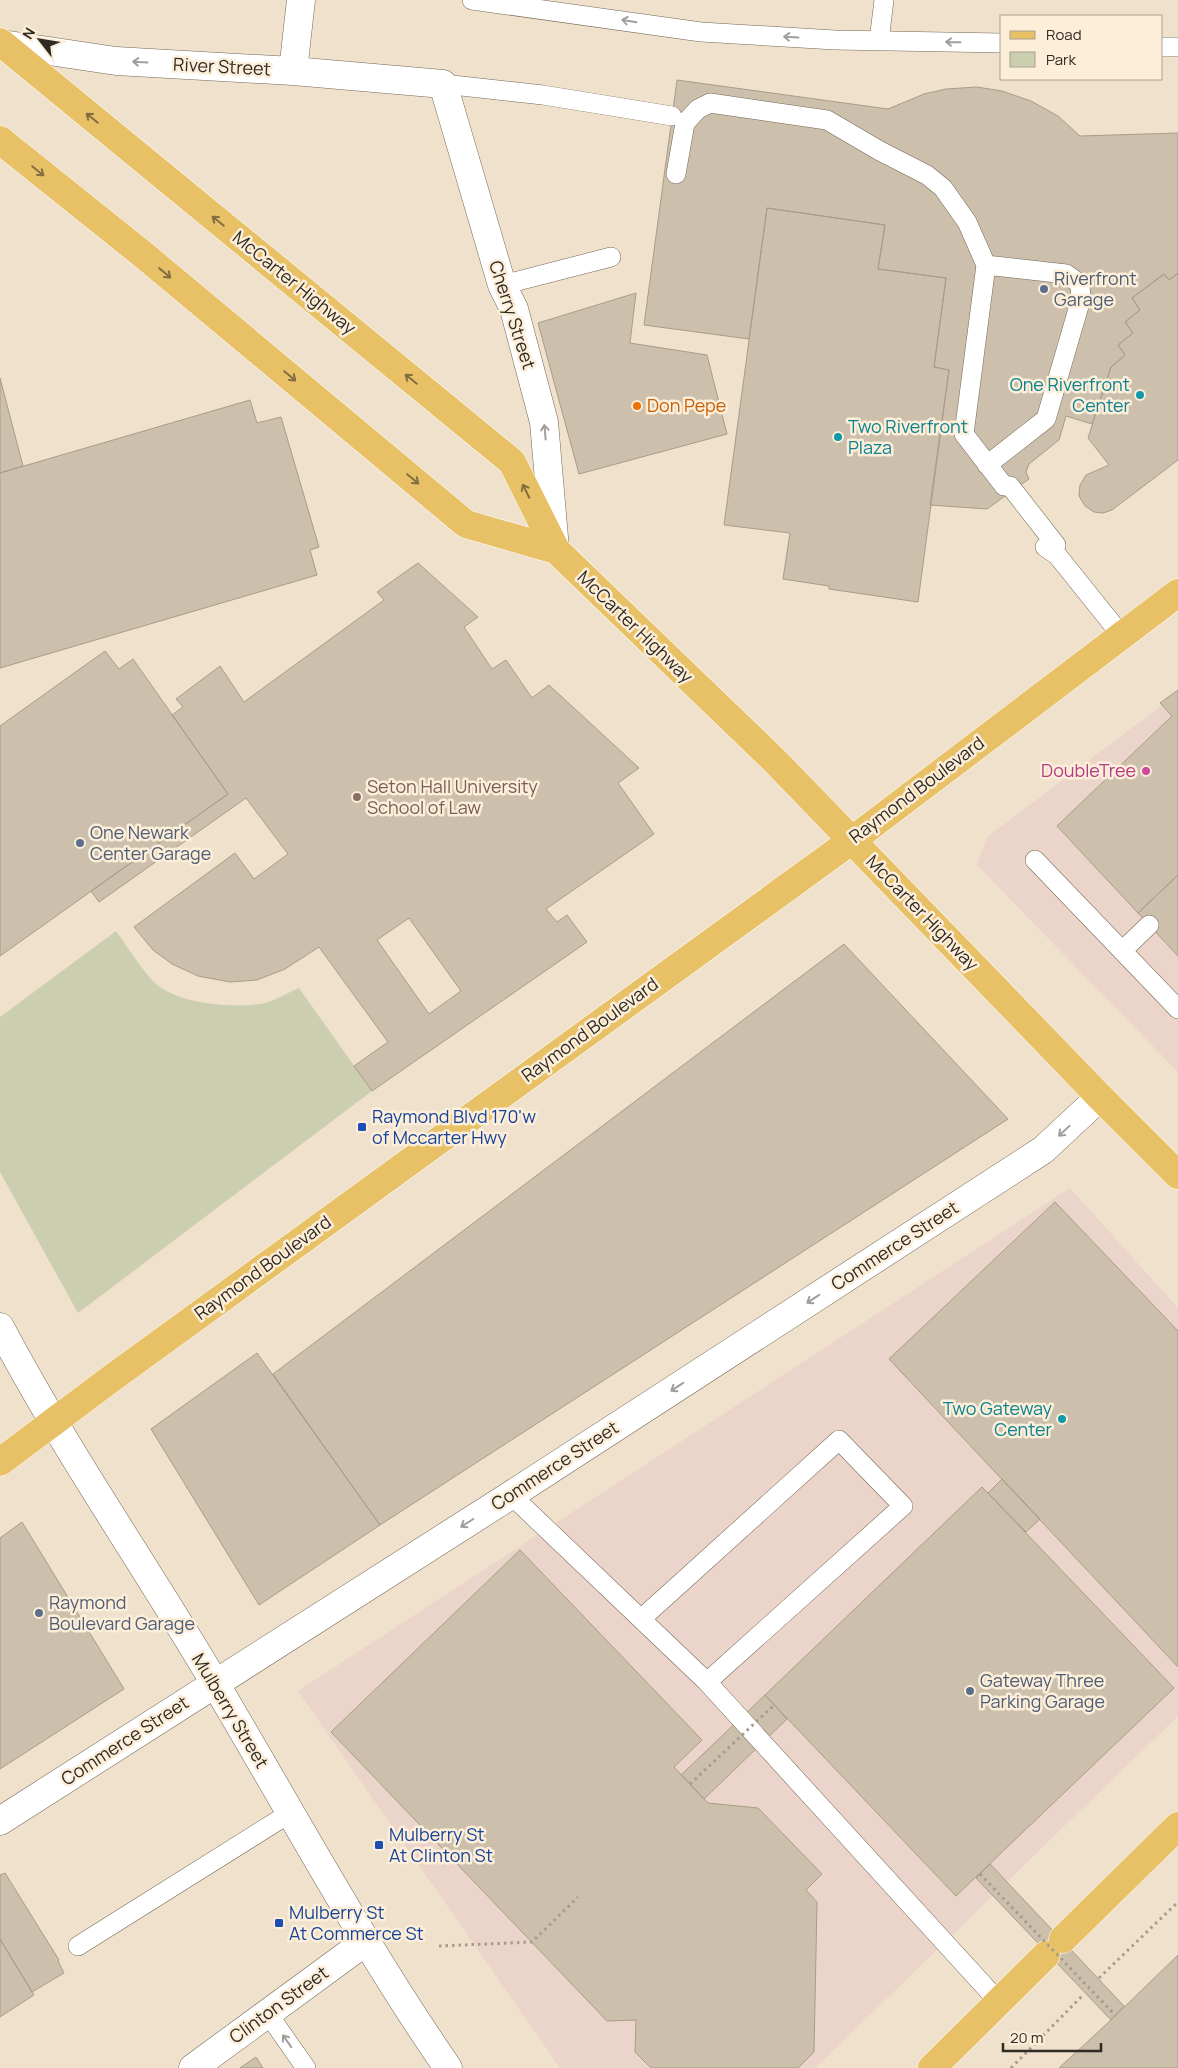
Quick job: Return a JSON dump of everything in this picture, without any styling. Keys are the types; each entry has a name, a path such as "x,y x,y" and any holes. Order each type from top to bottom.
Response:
{"main road":[{"name":"McCarter Highway","path":"1,43 512,462 556,550 774,761 1100,1097 1178,1174"},
{"name":"McCarter Highway","path":"0,140 146,257 466,524 556,550"},
{"name":"Raymond Boulevard","path":"0,1462 851,840 1178,593"},
{"path":"932,2068 1178,1826"}],"street":[{"path":"294,71 301,0"},
{"name":"River Street","path":"1,43 116,61 294,71 443,84"},
{"name":"Cherry Street","path":"443,84 502,284 514,309 544,422 556,550"},
{"name":"Commerce Street","path":"0,1821 511,1495 1043,1150 1100,1097"},
{"name":"Mulberry Street","path":"0,1327 53,1422 215,1684 365,1942 444,2066"},
{"name":"Clinton Street","path":"193,2068 365,1942"}],"lane":[{"path":"472,0 701,32 835,40 1000,44"},
{"path":"879,41 884,0"},
{"path":"1163,47 1178,47"},
{"path":"443,84 542,96 672,116"},
{"path":"676,174 685,123 698,109 710,103 828,120 880,151 927,175 943,188 966,222 986,265 964,434 1004,486 1002,492 1005,496 1048,550 1054,552 1122,636"},
{"path":"502,284 611,258"},
{"path":"986,265 1066,274 1080,284 1081,299 1046,419 987,465"},
{"path":"1035,860 1178,1009"},
{"path":"1122,951 1150,925"},
{"path":"641,1619 839,1440 903,1506 707,1682"},
{"path":"511,1495 707,1682 999,2002"},
{"path":"78,1946 290,1813"},
{"path":"268,2014 306,2068"}],"path":[{"path":"690,1784 774,1705"},
{"path":"980,1874 1115,2015"},
{"path":"439,1946 532,1942 578,1897"},
{"path":"1099,1978 1178,1902"},
{"path":"1012,2068 1084,1994"}],"shaded area":[{"path":"1178,693 1178,1072 977,865 987,837"},
{"path":"1070,1188 1178,1308 1178,1716 815,2068 560,2068 298,1691"}],"green space":[{"path":"116,931 153,981 175,995 204,1003 248,1005 265,1003 299,988 372,1091 78,1313 0,1172 0,1017"}],"building":[{"name":"Riverfront Garage","path":"677,80 888,109 924,94 946,89 977,87 1002,91 1031,101 1058,116 1080,136 1178,133 1178,273 1169,280 1164,274 1132,298 1140,310 1125,322 1133,333 1118,345 1125,355 1111,367 1092,424 1066,416 1059,440 1029,464 1026,472 1029,479 987,509 930,505 949,370 934,367 946,278 878,269 885,225 767,208 749,339 644,325"},
{"name":"Two Riverfront Plaza","path":"767,208 885,225 878,269 946,278 934,367 949,370 918,602 829,589 829,586 783,579 790,533 724,525"},
{"name":"One Riverfront Center","path":"1178,273 1178,460 1112,510 1103,513 1094,512 1085,506 1079,496 1080,485 1086,475 1109,465 1088,438 1111,367 1125,355 1118,345 1133,333 1125,322 1140,310 1132,298 1164,274 1169,280"},
{"path":"636,293 630,343 707,355 727,434 579,474 538,323"},
{"path":"0,378 23,466 0,473"},
{"path":"250,400 257,423 281,417 319,547 310,550 317,575 0,668 0,473"},
{"path":"418,563 478,617 464,627 492,669 506,660 532,698 549,685 639,768 618,783 654,834 546,909 557,922 567,915 587,942 372,1091 354,1066 388,1042 319,947 285,969 257,980 230,982 198,976 172,964 153,950 134,927 235,853 254,879 288,854 246,798 99,902 91,891 228,794 172,715 183,707 176,699 220,666 244,702 384,600 377,592","holes":["409,918 461,991 429,1014 377,940"]},
{"name":"One Newark Center Garage","path":"105,651 119,669 133,659 228,794 0,956 0,726"},
{"name":"DoubleTree","path":"1178,690 1178,875 1138,913 1057,826 1172,716 1160,703"},
{"path":"1178,875 1178,956 1138,913"},
{"path":"844,944 1008,1119 380,1525 273,1374"},
{"name":"Two Gateway Center","path":"1055,1202 1178,1331 1178,1667 889,1359"},
{"path":"257,1353 380,1525 259,1605 151,1429"},
{"path":"1002,1479 1040,1519 1026,1532 988,1493"},
{"name":"Gateway Three Parking Garage","path":"982,1487 1174,1688 956,1896 765,1695"},
{"name":"Raymond Boulevard Garage","path":"22,1522 124,1689 0,1769 0,1538"},
{"path":"520,1550 702,1740 674,1767 708,1803 758,1808 822,1874 806,1890 817,1902 814,2052 798,2068 651,2068 635,2052 636,2020 607,2021 331,1732"},
{"path":"765,1695 787,1719 704,1799 681,1775"},
{"path":"990,1864 1124,2006 1111,2020 976,1878"},
{"path":"5,1873 59,1960 64,1973 32,1992 0,1939 0,1875"},
{"path":"0,1939 34,1995 0,2017"},
{"path":"1178,1955 1178,2068 1059,2068 1111,2020"},
{"path":"256,2057 263,2068 240,2068"}],"place":[{"name":"Riverfront Garage","path":"1044,289"},
{"name":"One Riverfront Center","path":"1140,395"},
{"name":"Don Pepe","path":"637,406"},
{"name":"Two Riverfront Plaza","path":"838,437"},
{"name":"DoubleTree","path":"1146,771"},
{"name":"Seton Hall University School of Law","path":"357,797"},
{"name":"One Newark Center Garage","path":"80,843"},
{"name":"Raymond Blvd 170'w of Mccarter Hwy","path":"362,1127"},
{"name":"Two Gateway Center","path":"1062,1419"},
{"name":"Raymond Boulevard Garage","path":"39,1613"},
{"name":"Gateway Three Parking Garage","path":"970,1691"},
{"name":"Mulberry St At Clinton St","path":"379,1845"},
{"name":"Mulberry St At Commerce St","path":"279,1923"}]}
